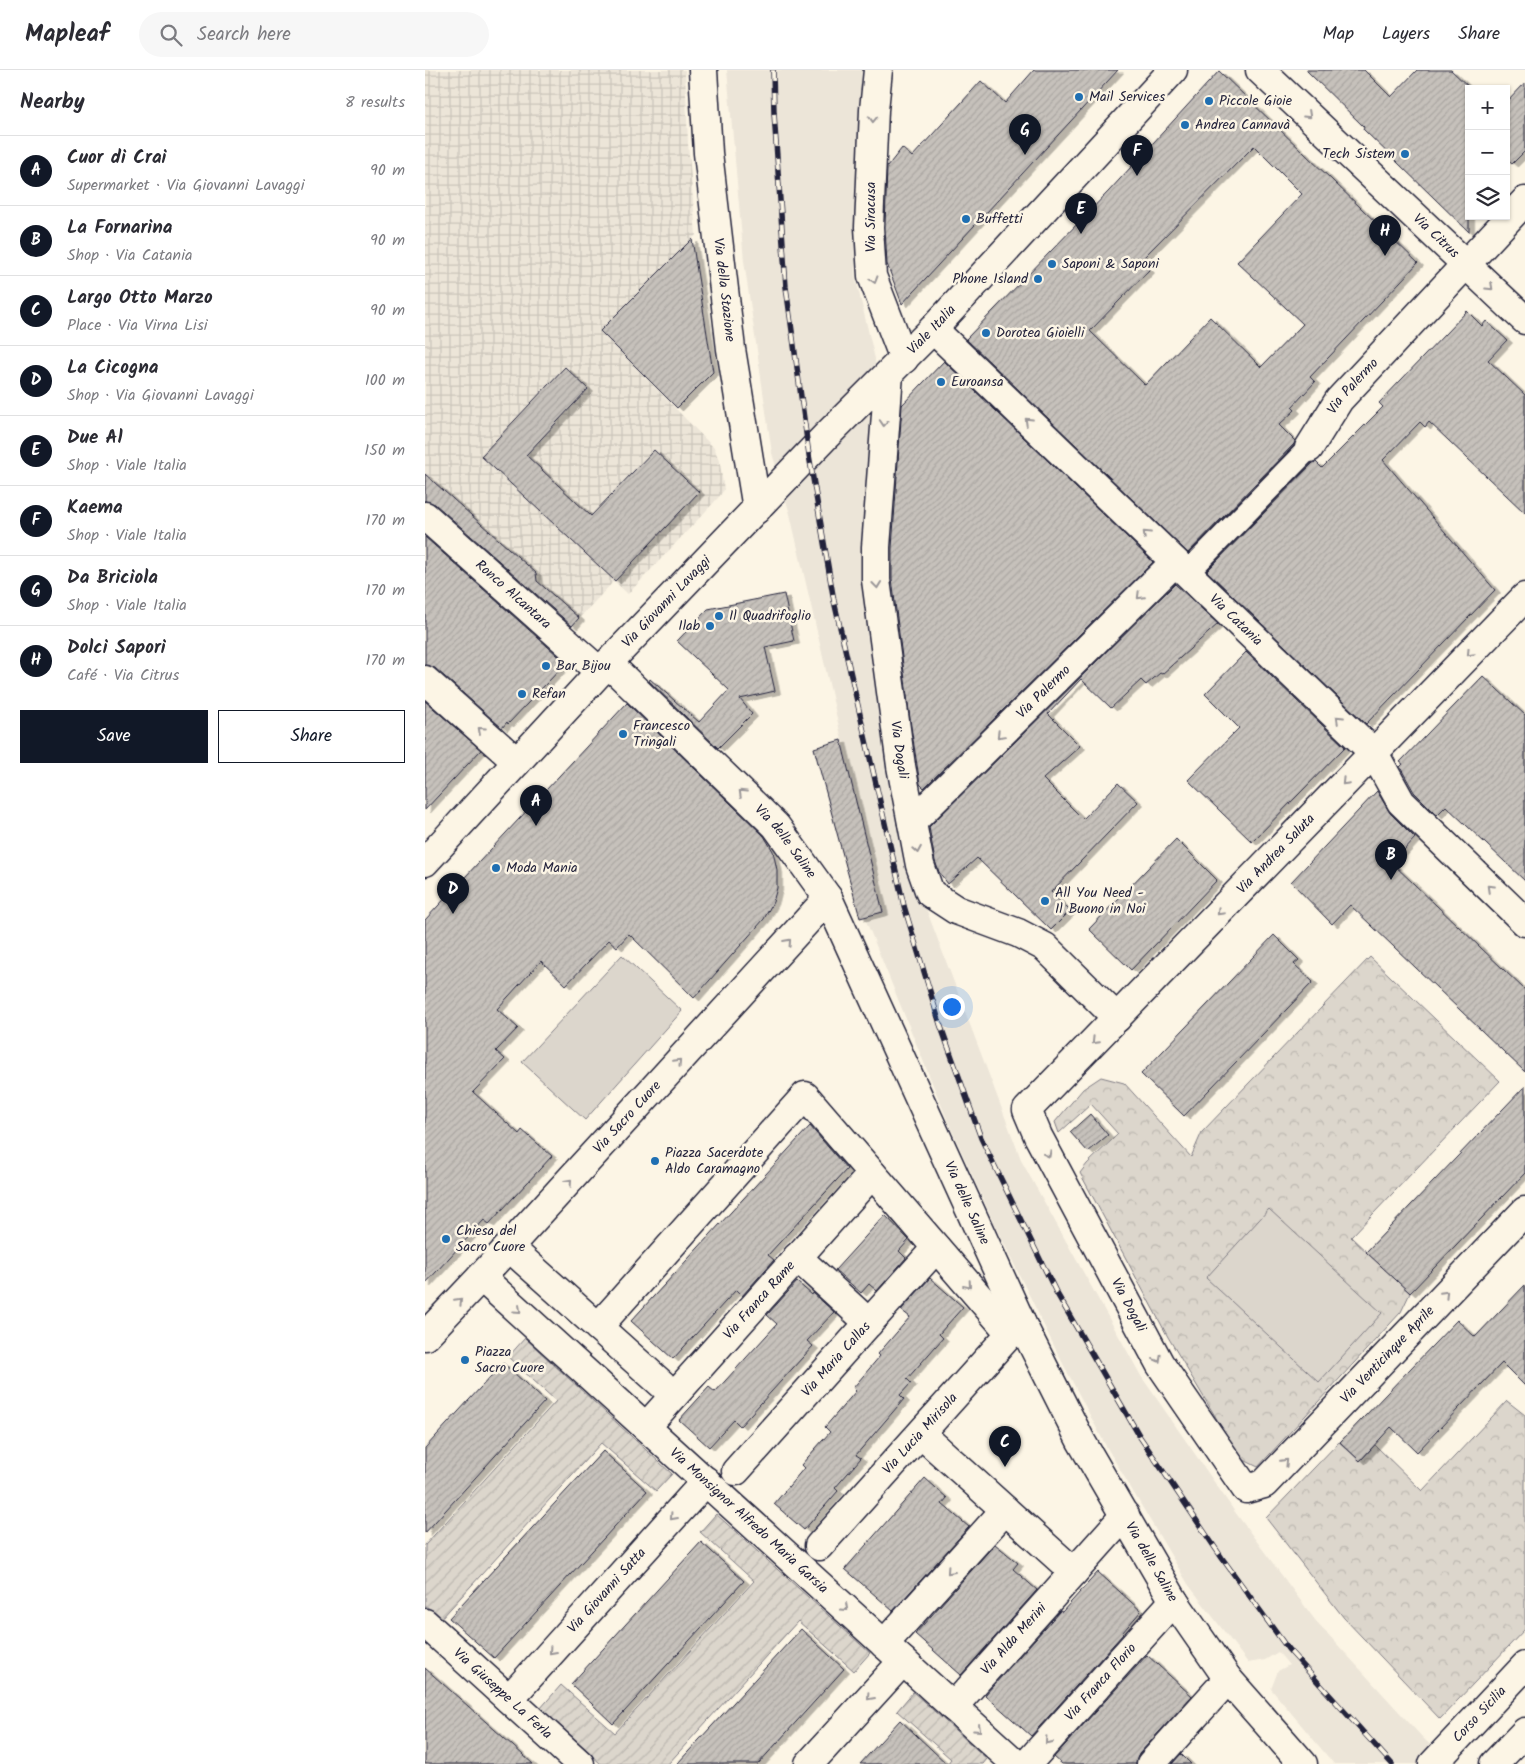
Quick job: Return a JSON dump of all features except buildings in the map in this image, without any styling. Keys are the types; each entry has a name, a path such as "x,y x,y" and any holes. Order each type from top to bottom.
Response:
{"street":[{"name":"Via della Stazione","path":"703,70 708,153 731,348 757,509"},
{"name":"Via Siracusa","path":"878,70 874,110 869,227 872,276 896,367"},
{"name":"Viale Italia","path":"809,455 933,330 1173,70"},
{"name":"Via Citrus","path":"1260,70 1525,320"},
{"name":"Via Palermo","path":"912,822 1309,448 1339,400 1525,201"},
{"name":"Via Catania","path":"933,330 1374,753 1401,802 1525,922"},
{"name":"Via Dogali","path":"896,367 876,547 876,580 901,766 920,865 930,894 956,910 1018,933 1045,947 1117,1018"},
{"name":"Via Giovanni Lavaggi","path":"425,862 604,668 809,455"},
{"name":"Ronco Alcantara","path":"425,516 604,668"},
{"name":"Via Andrea Saluta","path":"1027,1110 1525,597"},
{"name":"Via delle Saline","path":"604,668 776,826 829,898 1016,1328 1174,1601 1228,1678 1303,1764"},
{"path":"425,680 517,762"},
{"name":"Via Sacro Cuore","path":"425,1336 829,898"},
{"path":"598,1327 805,1096 936,1248 1016,1328"},
{"name":"Via Dogali","path":"1027,1110 1038,1136 1160,1364 1246,1489"},
{"name":"Via Franca Rame","path":"646,1427 871,1174"},
{"name":"Via Venticinque Aprile","path":"1246,1489 1264,1484 1525,1211"},
{"path":"509,1247 674,1395"},
{"name":"Via Maria Callas","path":"736,1471 936,1248"},
{"path":"797,1257 869,1323"},
{"name":"Via Monsignor Alfredo Maria Garsia","path":"481,1277 1016,1763"},
{"name":"Via Lucia Mirisola","path":"819,1546 1016,1328"},
{"path":"921,1434 1074,1572"},
{"name":"Via Giovanni Satta","path":"509,1699 706,1481"},
{"path":"809,1764 983,1535 1005,1510"},
{"name":"Via Alda Merini","path":"953,1707 1125,1515"},
{"name":"Via Franca Florio","path":"1016,1763 1174,1601"},
{"name":"Via Giuseppe La Ferla","path":"425,1623 580,1764"},
{"name":"Corso Sicilia","path":"1433,1764 1525,1666"},
{"path":"1151,1764 1228,1678"},
{"path":"1494,1764 1525,1732"}],"shaded area":[{"path":"425,70 685,70 688,143 696,235 600,331 715,449 720,464 724,490 628,594 614,581 567,631 425,501"},
{"path":"727,70 865,70 855,276 875,359 873,422 916,882 1022,1162 1141,1376 1235,1512 1315,1620 1423,1738 1450,1764 1334,1764 1271,1689 1278,1671 1289,1665 1278,1652 1265,1660 1248,1663 1188,1584 1106,1446 1059,1356 992,1219 949,1124 851,884 814,748 842,740 790,514 772,453 744,261"}],"green space":[{"path":"622,955 682,1011 585,1120 522,1062"},
{"path":"1370,957 1500,1081 1351,1237 1410,1293 1401,1312 1258,1467 1240,1458 1168,1337 1080,1173 1118,1134 1091,1104 1059,1133 1055,1122 1083,1089 1101,1077 1124,1083 1191,1157 1202,1132"},
{"path":"1269,1209 1382,1313 1319,1382 1206,1278"},
{"path":"525,1338 672,1474 656,1491 601,1443 441,1619 425,1605 425,1545 556,1401 508,1357"},
{"path":"1507,1401 1525,1415 1525,1629 1440,1719 1344,1618 1266,1518 1339,1442 1360,1461 1375,1445 1422,1491"},
{"path":"716,1514 870,1653 854,1671 798,1621 668,1764 601,1764 540,1709 561,1685 615,1733 754,1581 700,1532"},
{"path":"913,1692 987,1759 983,1764 947,1764 951,1759 897,1711"}],"railway":[{"path":"773,70 774,113 786,287 809,455 834,601 904,906 940,1024 981,1138 1056,1292 1140,1437 1222,1558 1288,1649 1392,1764"}],"place":[{"name":"Mail Services","path":"1079,97"},
{"name":"Piccole Gioie","path":"1209,101"},
{"name":"Andrea Cannavà","path":"1185,125"},
{"name":"Tech Sistem","path":"1405,154"},
{"name":"Da Briciola","path":"1025,155"},
{"name":"Kaema","path":"1137,176"},
{"name":"Buffetti","path":"966,219"},
{"name":"Due Al","path":"1081,234"},
{"name":"Dolci Sapori","path":"1385,256"},
{"name":"Saponi & Saponi","path":"1052,264"},
{"name":"Phone Island","path":"1038,279"},
{"name":"Dorotea Gioielli","path":"986,333"},
{"name":"Euroansa","path":"941,382"},
{"name":"Il Quadrifoglio","path":"719,616"},
{"name":"Ilab","path":"710,626"},
{"name":"Bar Bijou","path":"546,666"},
{"name":"Refan","path":"522,694"},
{"name":"Francesco Tringali","path":"623,734"},
{"name":"Cuor di Crai","path":"536,826"},
{"name":"Moda Mania","path":"496,868"},
{"name":"La Fornarina","path":"1391,880"},
{"name":"All You Need - Il Buono in Noi","path":"1045,901"},
{"name":"La Cicogna","path":"453,914"},
{"name":"Piazza Sacerdote Aldo Caramagno","path":"655,1161"},
{"name":"Chiesa del Sacro Cuore","path":"446,1239"},
{"name":"Piazza Sacro Cuore","path":"465,1360"},
{"name":"Largo Otto Marzo","path":"1005,1467"}]}
